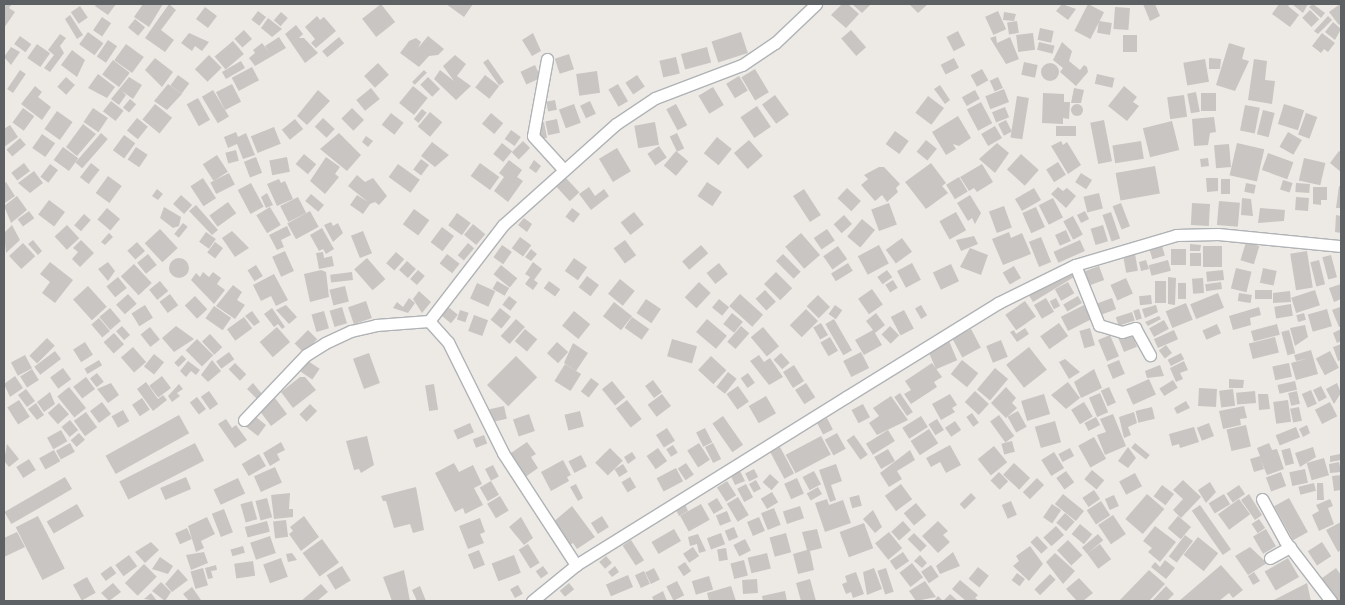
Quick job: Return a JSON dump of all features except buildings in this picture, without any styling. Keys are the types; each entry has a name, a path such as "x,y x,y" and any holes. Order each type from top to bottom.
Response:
{"street":[{"path":"244,420 306,355 325,343 351,331 376,325 428,321 503,225 563,169 616,124 655,98 742,64 758,54 816,4"},
{"path":"547,59 533,136 563,169"},
{"path":"532,601 576,565 998,303 1075,265 1176,235 1218,234 1341,246"},
{"path":"1075,265 1099,325 1122,332 1135,328 1150,355"},
{"path":"428,321 448,342 503,453 576,565"},
{"path":"1262,499 1290,547 1332,601"},
{"path":"1270,558 1290,547"}]}
